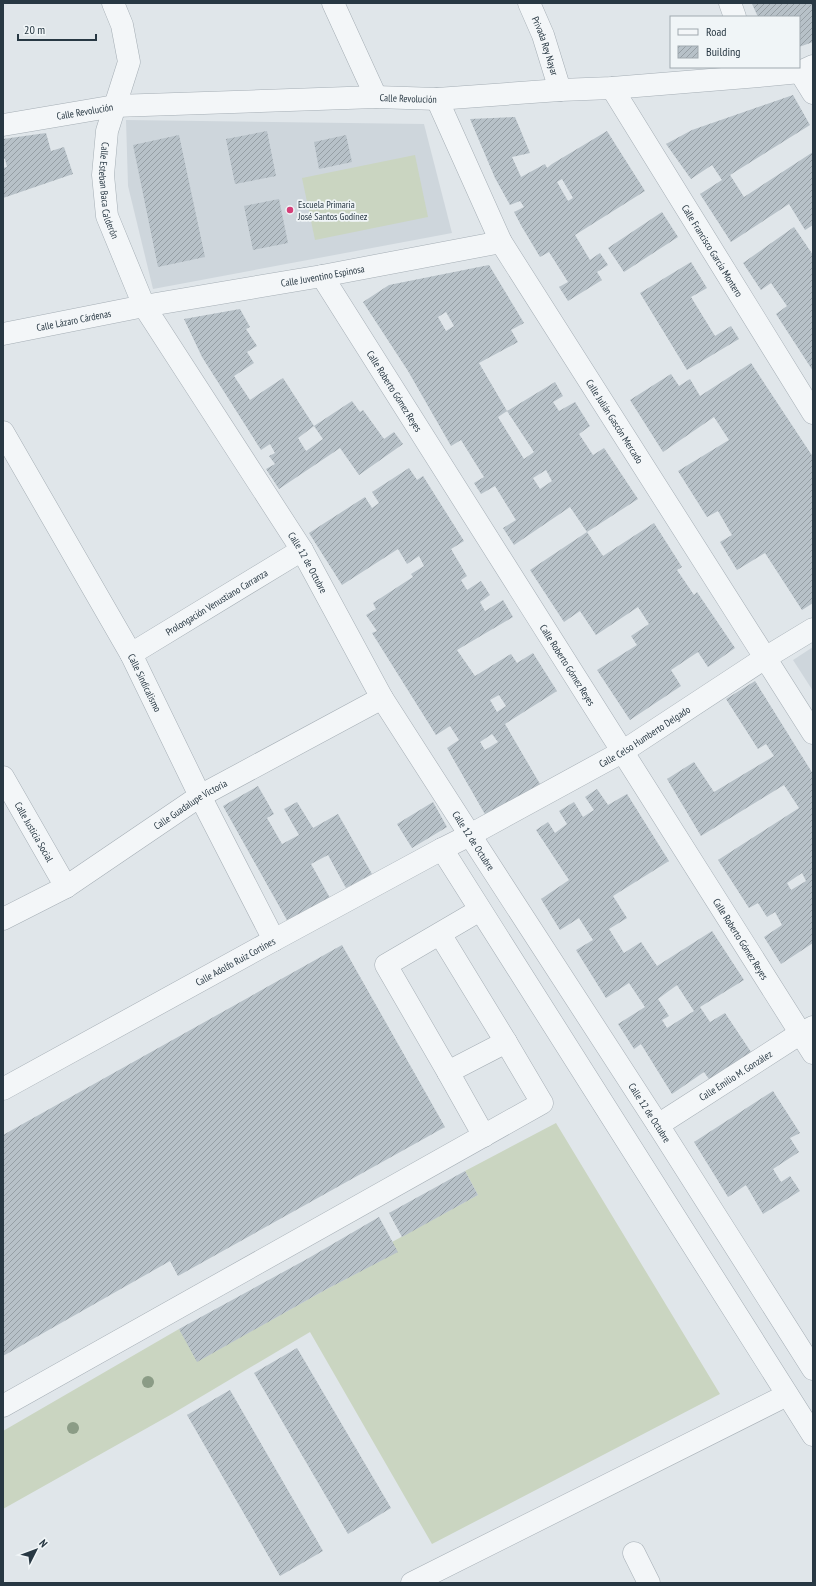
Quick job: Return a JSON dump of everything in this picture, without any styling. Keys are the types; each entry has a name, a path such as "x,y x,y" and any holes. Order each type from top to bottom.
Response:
{"street":[{"name":"Calle Esteban Baca Calderón","path":"113,3 122,25 129,62 107,131 103,175 107,216 144,306"},
{"path":"333,3 376,97"},
{"name":"Privada Rey Nayar","path":"529,3 543,35 560,90"},
{"path":"730,3 735,16"},
{"name":"Calle Revolución","path":"3,125 114,106 376,97 437,99 560,90 612,88 757,72 806,69"},
{"path":"806,69 813,93"},
{"name":"Calle Francisco García Montero","path":"612,88 813,413"},
{"name":"Calle Julián Gascón Mercado","path":"437,99 501,242 813,733"},
{"name":"Calle Juventino Espinosa","path":"144,306 322,276 501,242"},
{"name":"Calle Roberto Gómez Reyes","path":"322,276 622,752 807,1030 813,1053"},
{"name":"Calle Lázaro Cárdenas","path":"3,334 144,306"},
{"name":"Calle 12 de Octubre","path":"144,306 302,550 382,698 658,1125 813,1369"},
{"name":"Calle Sindicalismo","path":"3,432 131,654 200,796 274,940"},
{"name":"Prolongación Venustiano Carranza","path":"131,654 302,550"},
{"name":"Calle Celso Humberto Delgado","path":"470,836 622,752 765,658 813,629"},
{"name":"Calle Guadalupe Victoria","path":"3,919 66,887 200,796 382,698"},
{"name":"Calle Justicia Social","path":"3,777 66,887"},
{"name":"Calle Adolfo Ruiz Cortines","path":"3,1089 274,940 442,849 470,836"},
{"path":"442,849 813,1435"},
{"path":"480,910 386,965 484,1136"},
{"path":"3,1406 542,1103 440,934"},
{"name":"Calle Emilio M. González","path":"658,1125 807,1030"},
{"path":"448,1072 506,1042"},
{"path":"412,1583 787,1395"},
{"path":"634,1553 649,1583"}],"shaded area":[{"name":"Escuela Primaria José Santos Godínez","path":"126,120 424,124 452,233 153,289 128,186"},
{"path":"813,647 813,691 793,660"}],"green space":[{"path":"415,155 428,217 315,240 302,178"},
{"path":"556,1123 720,1394 432,1544 310,1332 172,1414 3,1509 3,1431 179,1329 198,1361 325,1290 397,1252 392,1242 478,1195 465,1171"}],"building":[{"path":"813,3 813,42 800,47 800,16 758,16 752,4"},
{"path":"793,95 810,125 730,175 744,197 813,152 813,225 805,230 789,204 731,242 700,194 722,180 712,165 691,179 666,144 692,130"},
{"path":"515,117 530,153 512,157 521,177 545,164 547,168 607,131 645,191 575,235 590,260 600,253 608,265 597,272 602,280 568,301 559,287 568,282 549,252 540,257 514,212 524,207 520,201 510,205 495,178 470,119","holes":["562,179 573,198 568,201 557,182"]},
{"path":"267,131 276,176 235,184 226,139"},
{"path":"46,133 51,151 64,147 73,174 3,198 3,168 7,167 5,159 3,159 3,139"},
{"path":"179,135 205,257 158,267 133,145"},
{"path":"346,135 352,162 319,169 314,142"},
{"path":"279,199 288,243 253,250 244,206"},
{"path":"662,212 678,237 624,272 608,248"},
{"path":"794,227 813,255 813,371 776,314 787,306 771,283 761,290 743,263"},
{"path":"691,262 707,288 691,297 715,336 731,326 739,339 687,370 640,293"},
{"path":"489,265 524,323 511,330 518,342 479,363 507,411 555,382 563,396 553,402 559,411 575,402 590,426 579,434 593,455 604,448 638,499 587,532 570,507 514,545 503,528 516,520 495,486 481,494 474,483 484,477 461,440 451,446 408,371 363,302 389,285","holes":["446,312 454,326 446,331 438,317","507,411 534,452 524,459 498,417","546,470 552,481 540,489 533,478"]},
{"path":"240,309 250,327 246,329 257,346 247,352 254,363 234,376 250,400 283,378 314,426 352,401 360,412 363,410 384,439 394,432 403,444 359,475 340,448 279,489 266,469 275,464 269,456 275,453 270,444 261,450 202,357 184,319","holes":["314,426 323,439 306,451 298,438"]},
{"path":"751,363 813,457 813,603 802,610 765,553 737,570 720,542 732,535 718,511 707,517 678,471 729,440 714,417 663,452 630,400 671,374 679,386 690,379 700,396"},
{"path":"409,468 417,480 423,476 464,541 451,549 467,576 461,580 467,590 481,581 490,595 480,602 485,611 503,600 513,617 457,650 475,676 511,654 517,663 533,653 557,691 505,724 540,784 486,816 447,748 459,740 450,726 436,735 372,633 377,631 366,615 376,609 373,603 413,577 411,574 424,566 419,556 407,564 398,549 342,585 309,533 365,497 372,508 379,503 372,492","holes":["499,695 506,706 497,712 490,700","492,734 498,742 485,750 480,742"]},
{"path":"654,523 682,567 677,570 694,595 697,592 735,648 708,667 698,652 671,670 681,686 630,720 597,670 637,645 631,636 649,624 638,607 596,635 580,611 564,622 530,570 587,532 603,556"},
{"path":"755,681 813,774 813,943 781,964 764,937 782,925 775,912 767,917 758,903 749,908 718,860 799,808 784,785 701,836 667,779 694,762 714,792 774,756 766,744 758,749 726,699","holes":["802,873 806,881 791,890 787,883"]},
{"path":"258,786 274,814 267,818 282,844 299,835 284,809 297,802 313,828 338,814 372,874 346,888 328,855 311,864 330,898 288,922 223,806"},
{"path":"597,789 608,805 627,794 669,861 613,896 627,918 609,929 624,953 641,942 657,966 712,931 744,980 700,1007 710,1022 725,1013 755,1058 713,1085 704,1072 672,1094 641,1044 634,1049 618,1024 645,1007 629,983 606,998 576,950 593,940 579,918 560,930 541,899 569,880 536,830 548,822 555,833 567,824 559,811 574,802 583,817 594,810 585,797","holes":["677,985 694,1011 667,1028 662,1020 669,1016 658,999"]},
{"path":"433,802 447,827 412,848 397,824"},
{"path":"342,945 445,1127 178,1276 170,1261 3,1356 3,1135"},
{"path":"773,1091 800,1133 790,1138 799,1152 773,1169 781,1182 790,1176 800,1191 763,1214 746,1185 728,1197 694,1142"},
{"path":"465,1171 478,1195 402,1237 389,1213"},
{"path":"379,1217 398,1252 325,1290 197,1362 179,1329 307,1259"},
{"path":"297,1348 391,1508 348,1534 254,1373"},
{"path":"230,1390 323,1551 280,1576 187,1415"}],"place":[{"name":"Escuela Primaria José Santos Godínez","path":"290,210"}]}
